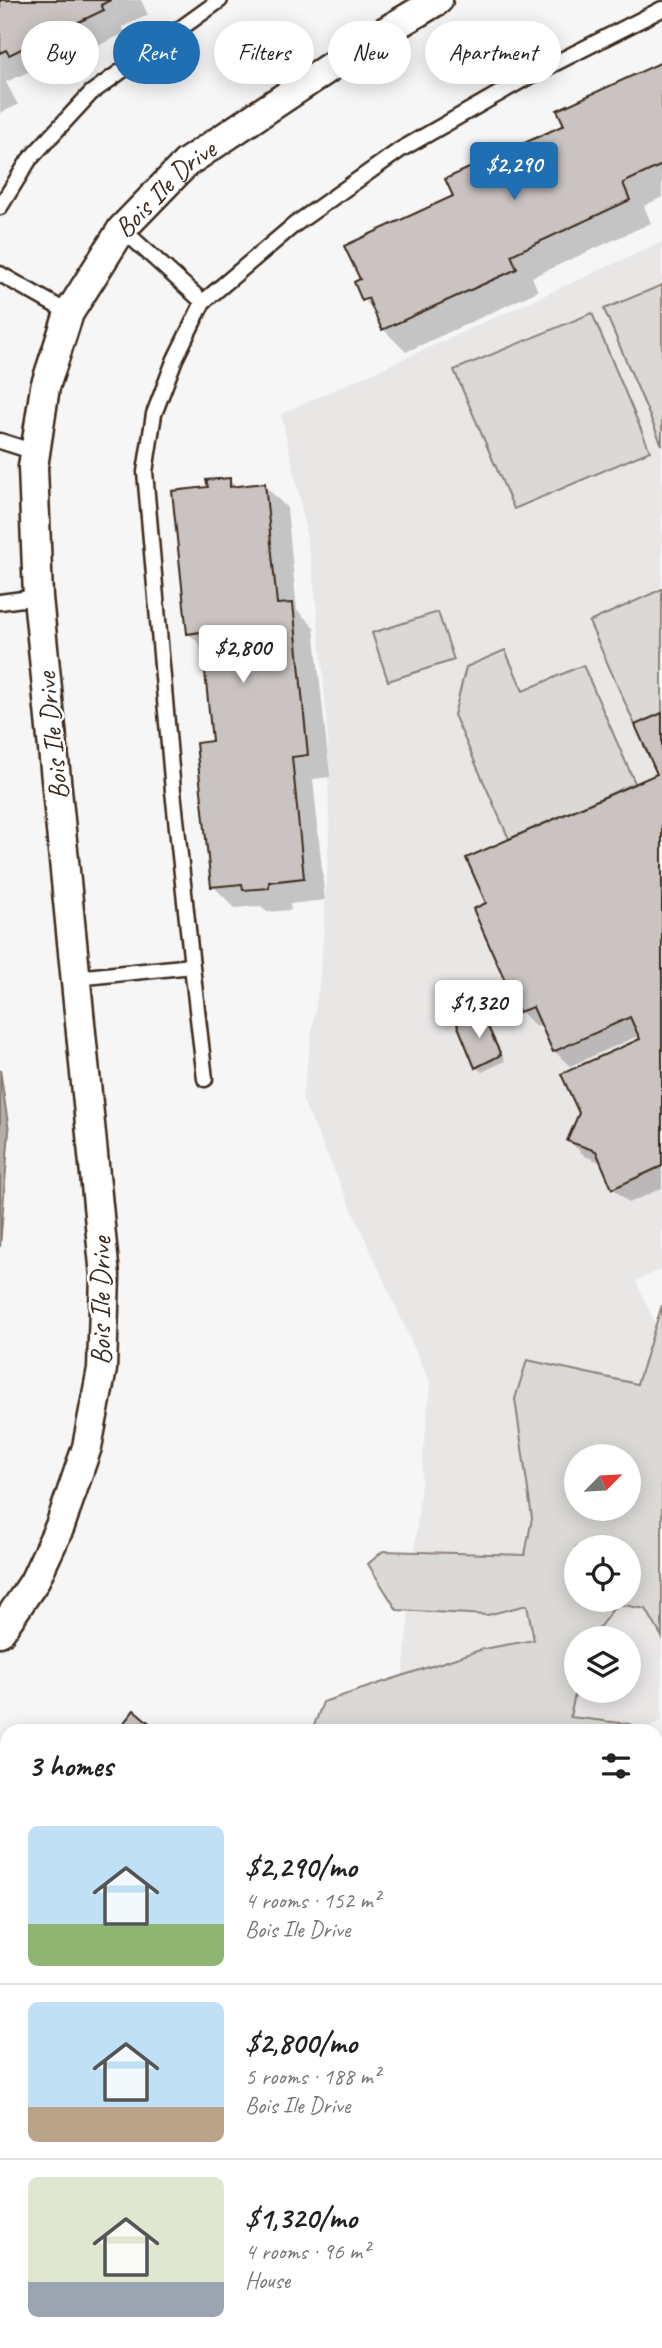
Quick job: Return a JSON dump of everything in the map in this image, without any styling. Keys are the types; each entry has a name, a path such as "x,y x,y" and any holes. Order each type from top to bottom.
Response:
{"street":[{"name":"Bois Ile Drive","path":"0,1632 34,1583 61,1527 87,1447 102,1368 105,1276 38,597 33,467 45,387 69,313 121,229 186,163 366,43 438,0"}],"lane":[{"path":"0,207 29,160 90,93 220,0"},
{"path":"205,1079 173,792 145,472 154,414 175,359 203,302 294,225 400,150 526,78 662,9"},
{"path":"121,229 203,302"},
{"path":"0,274 69,313"},
{"path":"0,441 35,452"},
{"path":"0,602 38,597"},
{"path":"75,978 192,966"}],"shaded area":[{"path":"662,242 662,1269 636,1281 662,1338 662,1721 655,1724 399,1724 430,1383 302,1099 319,984 329,837 328,742 312,568 281,414"},
{"path":"662,285 662,445 604,309"},
{"path":"592,313 650,451 514,509 454,370"},
{"path":"662,589 662,713 635,725 589,622"},
{"path":"438,612 454,660 388,681 372,633"},
{"path":"505,650 523,691 583,665 635,783 509,839 454,715 466,667"},
{"path":"0,1070 9,1131 0,1247"},
{"path":"662,1305 662,1637 646,1609 641,1608 641,1535 564,1535 564,1612 611,1612 600,1626 564,1626 564,1703 573,1703 570,1717 629,1724 315,1724 323,1702 483,1649 534,1640 527,1605 487,1615 397,1610 368,1564 383,1551 525,1555 532,1518 515,1399 527,1360 637,1384"}],"building":[{"path":"0,0 111,0 101,5 104,10 81,21 21,21 21,49 9,55 6,50 0,53"},
{"path":"662,62 662,165 623,183 630,200 511,255 517,269 382,330 368,298 362,301 354,282 360,279 344,246 453,196 445,179 564,125 557,110"},
{"path":"230,478 230,487 265,483 277,604 293,603 308,755 292,757 304,878 269,882 269,888 243,890 242,884 211,887 196,743 212,741 201,632 187,634 172,491 208,487 206,480"},
{"path":"662,713 662,1166 612,1189 596,1151 567,1141 579,1113 561,1074 640,1039 630,1017 553,1052 533,1007 519,1012 473,909 486,903 466,858 657,774 635,725"},
{"path":"481,1012 501,1055 475,1068 457,1024"},
{"path":"134,1710 151,1724 123,1724"}]}
